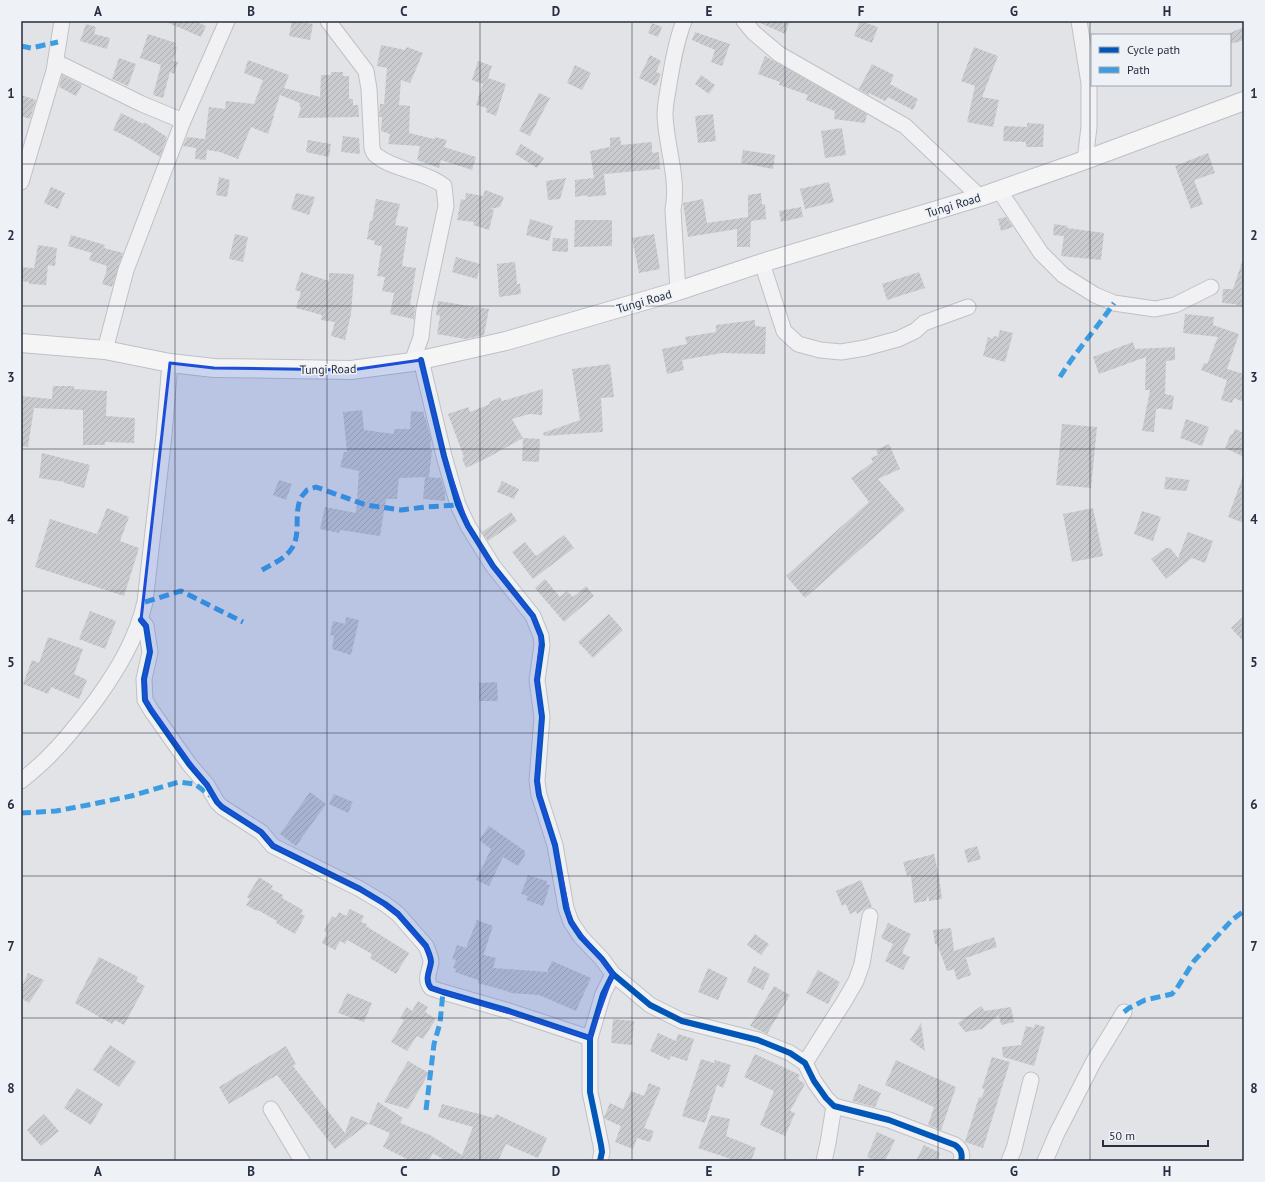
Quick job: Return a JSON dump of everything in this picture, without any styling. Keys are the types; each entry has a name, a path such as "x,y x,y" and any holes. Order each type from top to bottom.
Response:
{"main road":[{"name":"Tungi Road","path":"21,343 105,350 170,363 214,368 351,370 417,361 506,341 678,291 980,197 1244,101"}],"street":[{"path":"21,182 54,71 62,21"},
{"path":"105,350 126,270 183,121 227,21"},
{"path":"328,21 366,71 369,89 372,148 376,156 437,181 444,186 446,206 424,309 417,361 458,505 468,526 489,560 533,616 541,636 542,645 537,680 542,716 536,781 555,845 566,908 571,922 581,937 602,959 612,974 650,1005 676,1018 758,1040 790,1054 805,1064 814,1081 826,1098 834,1106 889,1120 954,1145 959,1148 962,1153 961,1161"},
{"path":"678,291 673,210 675,198 674,177 665,114 669,82 684,21"},
{"path":"744,21 754,33 779,54 905,126 980,197"},
{"path":"1079,21 1089,83 1089,127 1085,160"},
{"path":"56,62 142,104 183,121"},
{"path":"999,190 1041,254 1063,275 1095,295 1114,303 1155,309 1175,306 1211,287"},
{"path":"762,264 784,331 798,344 820,350 841,352 865,348 898,339 915,331 924,323 968,307"},
{"path":"21,781 52,753 82,718 112,677 127,652 141,620 145,602 164,435 170,363"},
{"path":"141,620 146,626 150,652 144,679 145,700 184,758 207,785 217,802 222,807 262,832 273,846 360,890 385,904 398,914 426,946 429,952 431,962 427,979 431,988 509,1011 590,1038"},
{"path":"805,1064 856,980 862,964 870,916"},
{"path":"600,1161 602,1152 601,1144 590,1092 590,1038 603,994 612,974"},
{"path":"1044,1161 1091,1068 1124,1012"},
{"path":"1009,1161 1014,1149 1031,1080"},
{"path":"824,1161 834,1106"},
{"path":"271,1109 302,1161"}],"highlighted area":[{"path":"421,360 444,456 468,526 493,566 533,616 541,636 537,680 542,717 537,781 539,795 555,845 571,922 613,974 590,1038 431,988 427,979 431,962 429,952 398,914 360,889 273,846 261,832 222,807 145,700 144,679 150,652 146,626 141,620 170,363 214,368 351,370"}],"building":[{"path":"164,21 195,21 206,26 201,37"},
{"path":"292,21 313,24 310,40 289,36"},
{"path":"756,21 790,21 785,34"},
{"path":"860,21 878,27 872,43 854,36"},
{"path":"652,23 662,27 658,37 648,33"},
{"path":"86,24 96,27 94,34 110,38 107,49 80,41"},
{"path":"1244,27 1244,40 1231,44 1230,33"},
{"path":"695,32 730,44 722,66 711,62 715,50 692,40"},
{"path":"148,34 176,43 175,47 177,47 173,61 178,62 174,74 170,72 163,98 153,95 161,65 140,58"},
{"path":"381,45 405,50 407,47 423,53 410,83 401,80 399,105 410,106 409,133 434,139 435,137 447,140 444,147 476,157 472,170 441,160 439,168 417,160 420,146 388,144 390,134 381,131 382,117 379,117 380,104 384,104 387,68 377,66"},
{"path":"974,47 998,56 982,97 999,100 993,127 967,122 975,86 961,81"},
{"path":"650,55 661,61 656,72 661,74 656,86 639,78"},
{"path":"765,56 867,114 865,123 834,119 835,111 806,100 808,95 779,85 780,82 758,74"},
{"path":"119,58 136,64 128,86 112,79"},
{"path":"248,60 289,75 284,88 320,97 321,75 331,75 331,72 343,72 343,76 349,76 349,99 353,99 353,105 358,105 359,117 298,118 301,107 299,106 300,103 280,95 268,134 251,127 238,159 220,152 207,150 206,160 195,159 196,148 183,146 187,137 205,139 209,107 225,109 226,101 254,104 263,80 244,73"},
{"path":"478,61 492,66 488,78 506,84 496,116 486,112 487,108 476,105 483,84 472,80"},
{"path":"872,64 894,75 890,84 918,99 913,110 888,97 885,101 869,93 869,95 857,88 859,89"},
{"path":"575,65 591,73 582,90 567,83"},
{"path":"62,75 82,85 76,96 59,87"},
{"path":"701,75 715,85 709,94 695,84"},
{"path":"539,93 550,98 530,136 519,131"},
{"path":"21,95 36,100 30,119 21,116"},
{"path":"121,113 143,124 144,122 167,137 160,157 113,130"},
{"path":"713,114 716,141 698,143 695,116"},
{"path":"1027,123 1044,124 1043,147 1026,147 1026,142 1003,141 1004,126 1027,127"},
{"path":"842,128 846,155 825,158 821,131"},
{"path":"343,136 359,138 360,154 341,152"},
{"path":"620,137 621,145 652,142 652,153 659,152 660,169 604,174 606,195 587,197 587,195 575,197 575,180 594,178 590,151 610,147 610,138"},
{"path":"308,140 331,144 329,157 306,152"},
{"path":"521,144 544,158 537,168 515,154"},
{"path":"743,150 775,155 773,169 741,163"},
{"path":"1208,153 1215,173 1194,180 1203,204 1191,209 1175,166"},
{"path":"219,177 230,180 227,197 216,195"},
{"path":"566,178 560,199 548,200 546,181"},
{"path":"829,182 834,202 805,209 800,189"},
{"path":"51,187 65,193 58,209 44,203"},
{"path":"485,190 504,197 500,207 490,209 494,210 489,230 473,225 474,222 457,220 461,199 465,200 466,193 483,196"},
{"path":"296,193 315,197 309,215 291,209"},
{"path":"761,193 762,205 765,204 766,219 751,221 750,247 737,247 737,229 688,237 683,203 703,199 707,223 748,217 748,195"},
{"path":"376,199 400,204 395,225 408,227 402,266 416,268 410,305 415,306 414,319 390,314 394,293 382,291 385,277 377,276 382,246 374,245 375,241 367,239"},
{"path":"801,207 803,217 781,222 779,211"},
{"path":"1006,217 1013,227 1001,231 998,219"},
{"path":"530,219 553,226 549,241 526,235"},
{"path":"575,220 612,220 612,246 574,247"},
{"path":"1054,224 1068,226 1067,228 1104,233 1101,260 1061,256 1064,236 1053,235"},
{"path":"235,234 248,237 243,262 229,259"},
{"path":"654,234 660,269 639,273 632,238"},
{"path":"71,235 105,245 104,248 123,253 112,287 102,284 107,266 89,260 92,253 68,246"},
{"path":"553,238 568,239 568,252 552,251"},
{"path":"38,245 57,248 55,266 48,265 46,285 29,284 29,282 21,281 21,267 34,268"},
{"path":"456,257 480,264 477,279 452,272"},
{"path":"515,262 517,284 520,284 521,294 499,297 497,264"},
{"path":"1242,262 1244,263 1244,307 1235,304 1222,303 1223,289 1233,289"},
{"path":"301,272 329,281 329,273 354,274 351,314 345,340 331,336 335,322 321,320 322,315 296,308 301,292 295,290"},
{"path":"919,272 925,288 887,300 882,284"},
{"path":"438,301 489,309 484,335 465,339 437,334 440,316 436,315"},
{"path":"1185,314 1214,317 1213,325 1239,334 1227,369 1244,374 1244,402 1234,398 1232,403 1221,400 1227,380 1201,370 1204,363 1207,364 1218,337 1183,333"},
{"path":"755,320 755,326 766,327 765,354 722,353 682,360 684,370 667,374 662,349 687,344 685,337 716,332 716,325"},
{"path":"1000,330 1013,333 1005,362 983,356 988,337 993,339 994,336 998,337"},
{"path":"1133,342 1135,349 1175,347 1175,360 1166,361 1165,394 1174,396 1172,410 1156,409 1154,432 1142,431 1150,390 1145,390 1146,357 1099,374 1093,357"},
{"path":"610,364 614,397 601,398 603,432 544,436 543,433 580,420 572,369"},
{"path":"53,386 74,386 74,389 107,391 106,416 135,418 134,443 105,442 105,445 83,445 83,410 34,408 28,447 21,446 21,396 52,399"},
{"path":"543,389 542,415 529,414 512,419 523,438 466,468 462,458 464,457 448,414 468,407 470,412 490,404 489,402 500,397 502,401"},
{"path":"362,410 364,430 394,434 394,429 410,429 411,411 424,412 424,417 431,439 430,450 432,450 429,477 399,478 397,499 386,499 380,536 340,530 339,533 320,529 325,507 356,513 359,471 340,467 344,452 347,452 343,412"},
{"path":"1186,419 1209,427 1202,446 1180,438"},
{"path":"1062,424 1097,427 1091,488 1056,485"},
{"path":"1235,429 1244,433 1244,457 1225,448 1231,434 1232,435"},
{"path":"523,438 540,439 539,462 522,461"},
{"path":"889,444 900,469 878,479 905,510 805,598 786,576 869,502 851,478 873,462 871,458 878,455 876,450"},
{"path":"42,453 90,465 84,488 64,483 65,482 39,478"},
{"path":"1244,476 1244,523 1228,517"},
{"path":"425,477 441,478 445,493 445,501 423,499"},
{"path":"1166,477 1190,480 1186,491 1164,489"},
{"path":"279,480 292,484 286,500 273,495"},
{"path":"502,481 519,489 514,499 497,492"},
{"path":"107,508 129,517 120,541 139,548 124,596 35,567 50,519 97,534"},
{"path":"1093,508 1103,556 1072,562 1063,514"},
{"path":"1142,511 1161,517 1153,541 1134,534"},
{"path":"511,512 517,521 488,541 482,532"},
{"path":"1188,532 1213,541 1205,563 1192,558 1166,579 1151,559 1166,548 1170,548 1178,558"},
{"path":"564,535 574,548 533,579 512,552 525,542 536,556"},
{"path":"545,579 560,597 567,591 573,597 586,586 594,596 564,622 535,588"},
{"path":"90,611 116,621 105,649 79,639"},
{"path":"609,614 623,630 593,658 578,642"},
{"path":"1244,616 1244,642 1231,628"},
{"path":"346,617 359,620 351,655 332,649 334,636 330,635 333,621 345,624"},
{"path":"48,637 83,649 74,674 87,680 79,699 51,687 48,694 23,684 32,660 39,663"},
{"path":"497,682 498,701 479,701 479,683"},
{"path":"310,792 326,804 296,846 280,834"},
{"path":"334,794 353,802 348,813 329,804"},
{"path":"489,826 525,851 525,855 518,866 503,857 489,886 476,880 491,849 479,840"},
{"path":"977,846 981,859 968,863 964,850"},
{"path":"934,854 942,899 929,901 928,895 926,901 914,903 911,875 907,876 903,862"},
{"path":"528,875 547,881 546,884 550,885 543,906 526,900 528,896 521,894"},
{"path":"259,877 273,886 271,889 283,895 282,898 303,910 301,914 305,916 295,934 276,923 277,921 246,905 250,899 247,897"},
{"path":"861,880 872,907 866,908 857,914 856,911 850,914 846,904 842,906 836,891"},
{"path":"350,909 364,916 361,922 367,924 366,926 409,953 396,974 370,958 372,954 347,940 345,944 340,941 335,950 322,943 327,933 324,931 332,916 336,918 339,912 346,916"},
{"path":"477,920 493,926 484,955 496,958 493,968 547,972 552,961 591,978 576,1011 539,995 510,993 478,983 478,980 455,972 456,969 453,968 456,960 452,959 457,945 466,948"},
{"path":"888,923 911,934 902,953 910,957 903,970 885,961 893,944 881,938"},
{"path":"951,928 954,951 994,937 997,947 966,958 971,975 957,980 954,969 947,971 937,944 935,944 933,930"},
{"path":"755,934 769,944 761,955 747,945"},
{"path":"99,957 138,977 136,981 145,986 124,1025 115,1020 112,1024 75,1003"},
{"path":"754,966 770,974 763,990 747,982"},
{"path":"708,968 728,978 718,1000 698,992"},
{"path":"818,970 840,982 828,1004 806,993"},
{"path":"28,973 44,980 29,1003 21,998 21,989"},
{"path":"774,986 790,995 767,1034 750,1026"},
{"path":"347,993 372,1003 364,1022 338,1013"},
{"path":"418,1001 428,1007 425,1012 436,1019 423,1039 417,1036 407,1051 391,1042 404,1020 400,1018 407,1007 412,1011"},
{"path":"981,1006 985,1011 1011,1007 1014,1022 1001,1025 999,1015 982,1029 965,1032 958,1023"},
{"path":"613,1019 634,1021 632,1045 611,1043"},
{"path":"921,1023 925,1051 910,1040"},
{"path":"1035,1024 1045,1027 1034,1066 1003,1057 1002,1047 1021,1045 1026,1026 1034,1028"},
{"path":"658,1033 676,1041 678,1034 694,1039 687,1061 671,1056 669,1060 650,1051"},
{"path":"110,1045 136,1062 119,1087 93,1070"},
{"path":"286,1046 296,1064 293,1066 345,1133 351,1116 369,1123 335,1149 277,1075 229,1104 219,1087"},
{"path":"755,1054 800,1075 798,1079 805,1084 790,1111 795,1113 785,1136 760,1125 774,1091 744,1077"},
{"path":"992,1057 1010,1062 983,1148 965,1142 979,1097 981,1098 985,1090 982,1088"},
{"path":"701,1059 714,1063 715,1060 731,1065 723,1088 717,1085 705,1123 682,1116"},
{"path":"896,1060 956,1087 941,1130 928,1125 934,1107 885,1085"},
{"path":"408,1061 429,1073 408,1109 384,1102"},
{"path":"649,1083 661,1088 644,1128 654,1131 650,1142 637,1138 633,1149 615,1142 621,1126 605,1119 604,1117 610,1103 623,1109 631,1091 644,1096"},
{"path":"859,1084 881,1093 875,1107 852,1101"},
{"path":"77,1088 103,1104 91,1125 64,1108"},
{"path":"378,1102 403,1118 400,1123 430,1135 462,1155 473,1127 438,1117 442,1104 494,1118 496,1114 547,1138 538,1158 506,1144 498,1161 446,1161 433,1153 429,1161 411,1161 383,1147 390,1133 369,1124"},
{"path":"44,1114 59,1131 41,1146 27,1130"},
{"path":"711,1115 730,1119 726,1136 756,1148 751,1161 737,1161 698,1148"},
{"path":"877,1132 895,1140 885,1161 876,1161 867,1157"},
{"path":"924,1145 940,1153 936,1161 916,1161"}],"marked path":[{"path":"21,46 31,48 58,42"},
{"path":"1060,377 1114,303"},
{"path":"262,570 282,558 292,548 295,543 297,531 298,506 302,496 307,490 316,487 366,505 401,510 458,505"},
{"path":"145,602 181,591 243,622"},
{"path":"21,813 56,811 88,805 131,796 179,782 195,784 211,796"},
{"path":"1124,1012 1145,1000 1172,994 1194,961 1233,919 1244,911"},
{"path":"426,1110 434,1044 440,1023 443,992"}],"cycle path":[{"path":"421,360 444,456 458,505 468,526 493,566 533,616 541,636 542,645 537,680 542,717 537,781 539,795 555,845 566,908 571,922 581,937 602,959 613,974 603,994 590,1038 590,1092 601,1145 602,1152 600,1161"},
{"path":"141,620 146,626 150,652 144,679 145,700 189,764 207,785 217,802 222,807 261,832 273,846 360,889 385,904 398,914 426,946 431,960 428,975 428,981 431,988 509,1011 590,1038"},
{"path":"613,974 650,1005 682,1021 758,1040 790,1053 805,1063 814,1081 826,1098 834,1106 889,1120 955,1145 961,1152 961,1161"}]}
